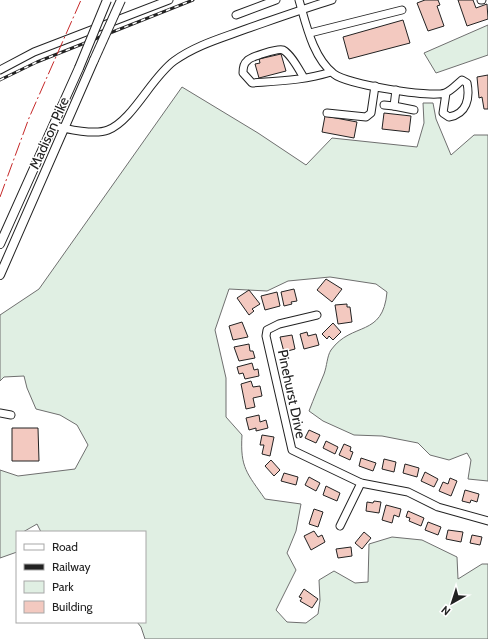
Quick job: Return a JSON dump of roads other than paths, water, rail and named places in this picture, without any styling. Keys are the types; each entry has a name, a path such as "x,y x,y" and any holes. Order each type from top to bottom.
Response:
{"main road":[{"name":"Madison Pike","path":"0,244 79,68 107,0"},
{"name":"Madison Pike","path":"0,275 66,129 94,60 121,0"}],"street":[{"path":"0,70 34,52 169,0"},
{"path":"236,15 276,0"},
{"path":"299,0 320,57 331,72 340,78 351,82 432,95 446,93 462,80 467,83 469,99 462,110 454,116 448,117 444,113 446,93"},
{"path":"54,125 66,129 101,132 108,131 127,115 167,67 183,55 220,38 332,0"},
{"path":"310,33 402,10"},
{"path":"304,78 289,56 283,50 277,49 247,60 243,73 252,83 304,78 331,72"},
{"path":"327,113 366,117 371,113 375,86"},
{"path":"394,106 396,90"},
{"path":"384,105 414,110"},
{"name":"Pinehurst Drive","path":"317,316 279,324 267,330 292,450 361,483 408,492 438,507 488,521"},
{"path":"0,413 11,415"},
{"path":"340,526 361,483"}],"railway":[{"path":"0,80 37,62 193,0"}]}
